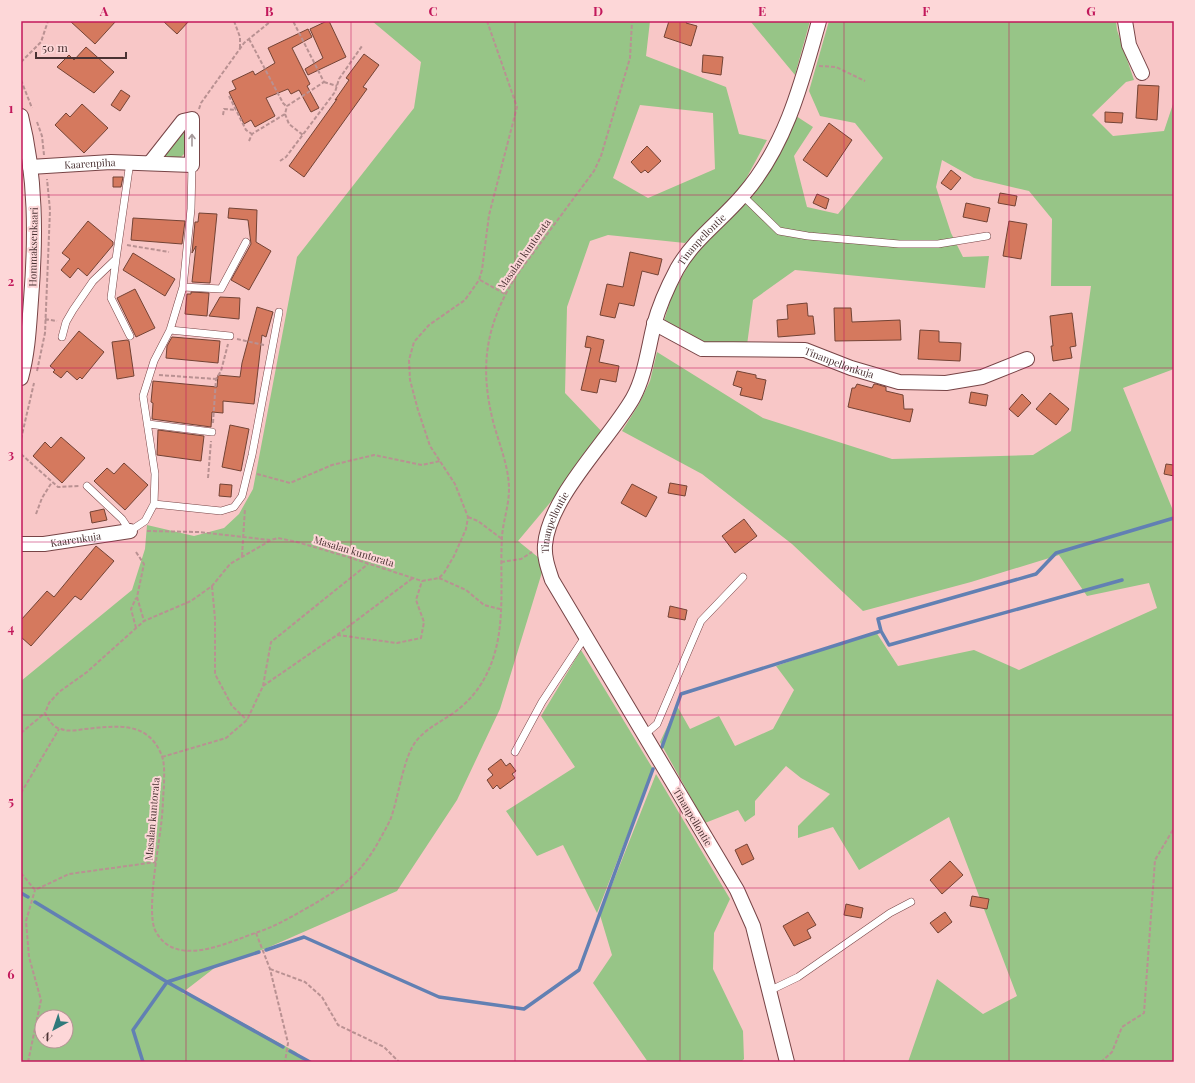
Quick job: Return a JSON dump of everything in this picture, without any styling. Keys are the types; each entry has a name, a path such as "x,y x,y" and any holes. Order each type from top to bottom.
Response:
{"street":[{"name":"Tinanpellontie","path":"787,1062 771,990 753,926 737,890 552,580 546,560 545,544 555,512 578,475 633,398 641,378 654,323 671,283 690,248 743,196 754,181 784,130 796,102 819,21"},
{"path":"1124,21 1129,45 1142,73"},
{"name":"Hommaksenkaari","path":"21,116 34,200 34,262 28,353 21,378"},
{"path":"150,163 183,121 192,119 192,165"},
{"name":"Kaarenpiha","path":"30,167 111,162 192,165"},
{"name":"Tinanpellonkuja","path":"654,323 702,349 805,350 851,368 899,382 946,383 982,377 1027,359"},
{"name":"Kaarenkuja","path":"21,544 44,544 130,531"}],"lane":[{"path":"130,162 111,298 130,336"},
{"path":"87,486 122,519 130,531 145,521 154,504 156,474 143,396 149,375 170,330 183,287 191,209 192,165"},
{"path":"743,196 779,231 808,236 899,244 938,244 987,236"},
{"path":"183,287 221,289 246,242"},
{"path":"62,336 66,322 73,310 94,281 116,259"},
{"path":"154,504 221,511 234,507 242,496 279,312"},
{"path":"170,330 230,336"},
{"path":"148,424 212,432"},
{"path":"644,735 657,724 701,621 743,577"},
{"path":"515,752 542,702 585,637"},
{"path":"771,990 798,977 890,912 911,902"}],"path":[{"path":"21,62 42,42 48,21"},
{"path":"234,21 240,37 240,49"},
{"path":"199,110 201,103 240,49 249,39 271,21"},
{"path":"293,21 324,82 337,86"},
{"path":"487,21 516,107 489,215 482,270 479,280 465,300 429,325 414,342 409,360 410,380 430,446 456,484 468,517 466,529 454,556 439,578 466,590 484,604 500,608"},
{"name":"Masalan kuntorata","path":"59,729 70,730 124,726 139,730 153,741 162,757 164,770 163,813 153,890 152,921 156,932 169,945 184,951 204,951 273,927 334,893 355,876 371,856 390,821 408,755 415,741 426,730 454,712 474,696 486,679 498,640 502,539 509,490 507,470 488,404 485,376 489,334 505,294 516,276 594,171 601,156 630,58 632,21"},
{"path":"249,39 283,103 287,106"},
{"path":"280,161 286,157 335,92 339,79 362,46"},
{"path":"806,66 836,67 864,81"},
{"path":"303,135 289,124 285,114 287,106 324,82"},
{"path":"229,96 246,130 252,134"},
{"path":"223,115 224,109 236,110"},
{"path":"249,141 252,134 285,114"},
{"path":"118,244 169,252"},
{"path":"479,280 505,294"},
{"path":"208,478 216,379 221,371 230,336 271,347"},
{"path":"149,375 216,379"},
{"path":"21,454 58,487 87,486"},
{"path":"248,472 290,483 332,465 374,455 422,464 440,461"},
{"path":"36,514 42,498 52,482"},
{"path":"242,496 246,509 242,536 242,556"},
{"path":"468,517 478,521 502,539"},
{"name":"Masalan kuntorata","path":"130,531 199,532 271,540 278,538 368,563 422,581 439,578"},
{"path":"21,733 45,712 49,703 59,692 87,672 144,621 191,601 212,586 230,564 271,540"},
{"path":"501,562 521,559 545,544"},
{"path":"136,552 144,564 137,597 131,609 136,628"},
{"path":"162,757 226,738 247,720 263,686 271,642 368,563"},
{"path":"263,686 337,635 413,578"},
{"path":"337,635 397,643 421,638 424,622 416,600 422,581"},
{"path":"212,586 215,620 215,674 232,706 247,720"},
{"path":"137,597 144,621"},
{"path":"21,793 59,729 50,723 45,712"},
{"path":"1101,1062 1112,1052 1122,1027 1144,1013 1155,860 1174,828"},
{"path":"28,1062 41,1000 29,957 26,921 35,890 69,874 156,862"},
{"path":"21,873 35,890"},
{"path":"256,933 270,969 288,1042 285,1062"},
{"path":"270,969 305,982 322,997 338,1025 384,1047 399,1062"}],"green space":[{"path":"372,21 650,21 646,56 726,87 739,134 767,140 740,190 685,243 608,235 590,241 567,307 565,393 606,436 518,541 539,558 543,569 500,709 457,800 397,891 267,948 217,966 182,993 201,1000 296,1052 305,1062 21,1062 21,681 132,590 145,549 147,525 194,536 224,528 239,514 253,489 297,257 414,108 421,62","holes":["640,105 713,113 715,169 648,198 613,178"]},
{"path":"750,21 810,21 795,75 751,22"},
{"path":"829,21 1116,21 1117,30 1134,80 1126,82 1092,115 1113,136 1164,131 1174,101 1174,369 1123,388 1174,513 1174,1062 908,1062 937,979 983,1014 1017,996 949,817 859,870 833,827 798,838 798,826 830,794 801,778 786,766 755,801 755,815 745,822 738,810 705,823 660,742 677,706 690,729 719,716 735,746 773,729 794,690 776,666 876,632 898,666 974,650 1019,670 1157,608 1149,583 1087,596 1059,555 971,582 863,611 792,544 702,474 622,431 639,404 650,381 657,352 763,418 892,459 1033,455 1071,431 1091,286 1051,286 1052,219 1029,191 974,178 942,160 936,187 951,233 963,257 989,256 985,288 795,270 753,300 747,345 705,343 664,321 672,295 695,253 758,186 779,154 796,116 813,127 794,156 807,207 838,214 883,158 855,123 820,116 809,91"},
{"path":"183,133 186,134 185,153 178,160 163,158 163,156"},
{"path":"581,650 653,769 597,913 563,845 537,856 506,811 575,767 541,716"},
{"path":"656,774 730,899 714,933 713,969 743,1031 744,1059 741,1062 648,1062 593,983 612,955 600,915"}],"building":[{"path":"70,21 116,21 95,44"},
{"path":"163,21 189,21 177,34"},
{"path":"329,21 346,57 308,75 305,69 323,58 310,29"},
{"path":"669,21 687,21 686,23 697,26 691,46 664,37"},
{"path":"308,29 312,37 292,48 310,84 307,86 319,108 311,112 299,90 291,94 288,89 266,98 275,116 255,127 251,120 244,124 229,92 236,89 232,81 253,71 255,75 275,63 268,48"},
{"path":"86,47 114,72 94,93 57,67 69,55 74,60"},
{"path":"364,54 379,65 363,87 367,89 304,177 289,166 337,99 335,100 349,80 346,78"},
{"path":"703,55 723,57 721,75 702,72"},
{"path":"1138,85 1159,86 1157,120 1136,118"},
{"path":"121,90 130,96 120,111 111,105"},
{"path":"82,104 108,128 84,153 55,125 66,113 70,117"},
{"path":"1105,112 1123,113 1122,123 1105,122"},
{"path":"829,123 852,140 827,177 803,160"},
{"path":"647,146 661,161 648,173 645,170 641,173 631,162"},
{"path":"951,170 961,178 951,190 941,183"},
{"path":"113,177 123,177 121,187 113,187"},
{"path":"1000,193 1017,196 1015,206 998,203"},
{"path":"817,194 829,199 826,209 813,203"},
{"path":"966,203 990,208 987,222 963,217"},
{"path":"229,208 257,210 256,242 271,251 249,290 231,280 251,244 248,220 228,218"},
{"path":"199,213 217,214 210,283 192,282 196,246 192,253 195,222 198,222"},
{"path":"133,218 185,221 182,244 131,240"},
{"path":"88,221 113,242 113,245 87,276 78,268 70,278 61,270 70,259 62,253"},
{"path":"1009,221 1027,224 1021,259 1003,256"},
{"path":"630,252 662,259 658,275 642,271 634,306 619,303 615,318 600,315 607,284 623,287"},
{"path":"133,253 175,279 165,296 123,270"},
{"path":"135,289 155,328 136,337 117,298"},
{"path":"191,292 209,293 207,316 185,314 187,294 191,294"},
{"path":"220,297 240,298 239,319 209,316"},
{"path":"807,303 808,316 813,316 815,334 778,337 777,320 788,319 787,305"},
{"path":"257,307 273,312 266,337 262,335 254,404 223,401 223,413 212,412 211,427 152,419 153,403 151,402 153,381 217,387 218,375 240,377 242,363"},
{"path":"834,308 851,308 852,322 900,320 901,340 835,341"},
{"path":"1072,313 1076,346 1070,347 1072,358 1053,361 1050,316"},
{"path":"920,330 939,331 939,342 961,343 960,361 918,359"},
{"path":"79,331 104,352 82,379 80,377 77,380 67,371 61,378 53,372 55,370 50,366"},
{"path":"587,336 604,340 599,362 619,366 616,382 600,379 597,393 581,390 591,348 585,347"},
{"path":"172,337 220,341 218,363 166,358 167,346"},
{"path":"129,341 134,376 117,379 112,342"},
{"path":"737,371 756,375 756,378 766,380 762,400 740,395 742,388 733,385"},
{"path":"857,384 872,388 874,384 876,384 886,387 886,391 903,395 904,409 913,409 910,422 848,407 852,388 855,388"},
{"path":"971,392 988,395 986,406 969,403"},
{"path":"1050,393 1069,409 1056,425 1036,409"},
{"path":"1022,394 1031,403 1018,417 1009,409"},
{"path":"230,425 249,429 241,471 222,467"},
{"path":"158,430 204,436 201,461 157,455"},
{"path":"61,437 85,458 62,483 33,456 45,442 51,448"},
{"path":"124,463 148,485 125,510 94,481 107,468 114,474"},
{"path":"1166,464 1174,465 1174,476 1164,474"},
{"path":"670,483 687,486 685,496 668,493"},
{"path":"220,484 232,485 231,497 219,496"},
{"path":"632,484 657,497 646,517 621,503"},
{"path":"104,509 107,520 92,523 90,512"},
{"path":"744,519 757,536 735,553 722,536"},
{"path":"96,546 114,561 81,600 75,596 31,646 21,637 21,620 47,591 54,597"},
{"path":"670,606 687,610 685,620 668,617"},
{"path":"501,759 506,766 510,763 516,771 512,774 515,778 500,789 497,785 493,789 487,780 493,775 488,769"},
{"path":"747,844 754,859 742,865 735,850"},
{"path":"950,861 963,875 942,894 930,880"},
{"path":"972,896 989,899 987,909 970,906"},
{"path":"846,904 863,908 861,918 844,915"},
{"path":"808,912 816,925 807,930 811,938 794,946 783,926"},
{"path":"945,912 952,922 938,933 930,923"}],"waterway":[{"path":"662,747 681,694 881,631 878,619 1036,574 1056,553 1174,518"},
{"path":"881,631 889,645 1122,580"},
{"path":"266,950 304,937 439,997 524,1009 579,970 653,769"},
{"path":"21,893 28,897"},
{"path":"35,902 167,982 283,1047"},
{"path":"143,1062 133,1030 167,982 259,952"},
{"path":"290,1051 310,1062"}]}
